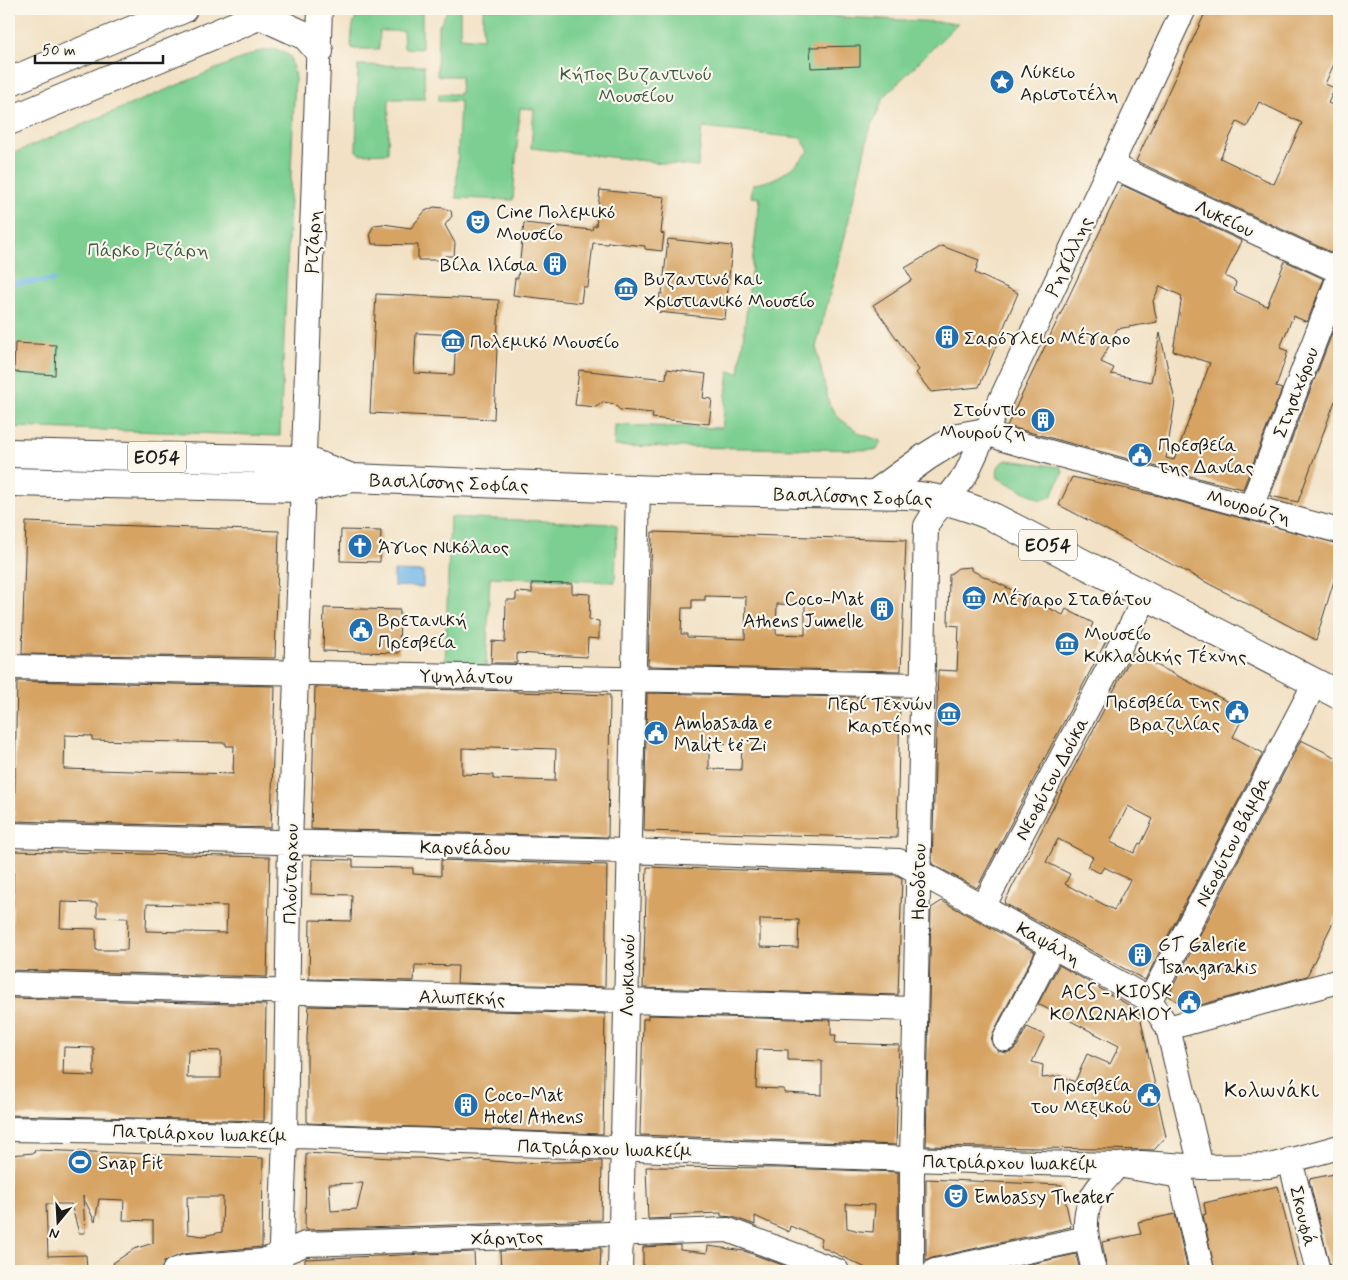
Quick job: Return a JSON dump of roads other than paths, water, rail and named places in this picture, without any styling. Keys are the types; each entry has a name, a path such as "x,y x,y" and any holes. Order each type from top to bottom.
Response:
{"main road":[{"path":"9,82 183,9"},
{"path":"9,121 267,12 306,36 319,51"},
{"path":"875,494 926,457 958,437 986,432"},
{"name":"Βασιλίσσης Σοφίας","path":"9,453 352,478 875,494 917,496 946,500 986,514 1339,695"},
{"name":"Βασιλίσσης Σοφίας","path":"9,482 303,475"}],"street":[{"name":"Ριζάρη","path":"303,475 320,9"},
{"name":"Ρηγίλλης","path":"946,500 966,474 1184,9"},
{"name":"Λυκείου","path":"1111,165 1339,271"},
{"name":"Στησιχόρου","path":"1251,507 1339,277"},
{"name":"Μουρούζη","path":"986,432 1027,446 1339,531"},
{"path":"9,453 9,496"},
{"name":"Πλούταρχου","path":"280,1262 285,1136 290,843 303,475"},
{"name":"Λουκιανού","path":"620,1271 638,488"},
{"name":"Ηροδότου","path":"912,1271 912,1160 926,526 946,500"},
{"name":"Νεοφύτου Δούκα","path":"983,907 1147,596"},
{"name":"Υψηλάντου","path":"9,667 923,685"},
{"name":"Νεοφύτου Βάμβα","path":"1150,1000 1315,683"},
{"name":"Καρνεάδου","path":"9,835 899,860 918,871"},
{"name":"Καψάλη","path":"918,871 1150,1000 1168,1028 1201,1167"},
{"path":"1005,1039 1054,946"},
{"path":"1168,1028 1339,981"},
{"name":"Αλωπεκής","path":"9,984 915,1010"},
{"name":"Πατριάρχου Ιωακείμ","path":"9,1129 285,1136 912,1160 1118,1165 1142,1163 1201,1167 1270,1166 1339,1147"},
{"path":"1245,1165 1266,1154 1339,1134"},
{"name":"Σκουφά","path":"1290,1160 1318,1271"},
{"path":"1094,1271 1087,1238 1086,1218 1090,1201 1118,1165 1180,1176 1202,1271"},
{"name":"Χάρητος","path":"174,1271 186,1267 263,1261 280,1262 305,1244 728,1230 837,1271"},
{"path":"935,1271 1087,1238"}],"water":[{"path":"394,571 423,572 423,587 394,586"}],"waterway":[{"path":"9,284 53,280"}],"place":[{"name":"Λύκειο Αριστοτέλη","path":"1002,82"},
{"name":"Cine Πολεμικό Μουσείο","path":"478,222"},
{"name":"Βίλα Ιλίσια","path":"555,264"},
{"name":"Βυζαντινό και Χριστιανικό Μουσείο","path":"626,289"},
{"name":"Σαρόγλειο Μέγαρο","path":"947,337"},
{"name":"Πολεμικό Μουσείο","path":"453,341"},
{"name":"Στούντιο Μουρούζη","path":"1043,420"},
{"name":"Πρεσβεία της Δανίας","path":"1140,455"},
{"name":"Άγιος Νικόλαος","path":"360,546"},
{"name":"Μέγαρο Σταθάτου","path":"974,598"},
{"name":"Coco-Mat Athens Jumelle","path":"882,609"},
{"name":"Βρετανική Πρεσβεία","path":"361,630"},
{"name":"Μουσείο Κυκλαδικής Τέχνης","path":"1067,644"},
{"name":"Πρεσβεία της Βραζιλίας","path":"1237,712"},
{"name":"Περί Τεχνών Καρτέρης","path":"949,714"},
{"name":"Ambasada e Malit të Zi","path":"656,733"},
{"name":"GT Galerie Tsangarakis","path":"1140,955"},
{"name":"ACS - KIOSK ΚΟΛΩΝΑΚΙΟΥ","path":"1189,1002"},
{"name":"Πρεσβεία του Μεξικού","path":"1149,1095"},
{"name":"Coco-Mat Hotel Athens","path":"466,1105"},
{"name":"Snap Fit","path":"80,1162"},
{"name":"Embassy Theater","path":"956,1196"}],"district":[{"name":"Κολωνάκι","path":"1272,1090"}],"park label":[{"name":"Κήπος Βυζαντινού Μουσείου","path":"636,84"},
{"name":"Πάρκο Ριζάρη","path":"148,249"}]}
